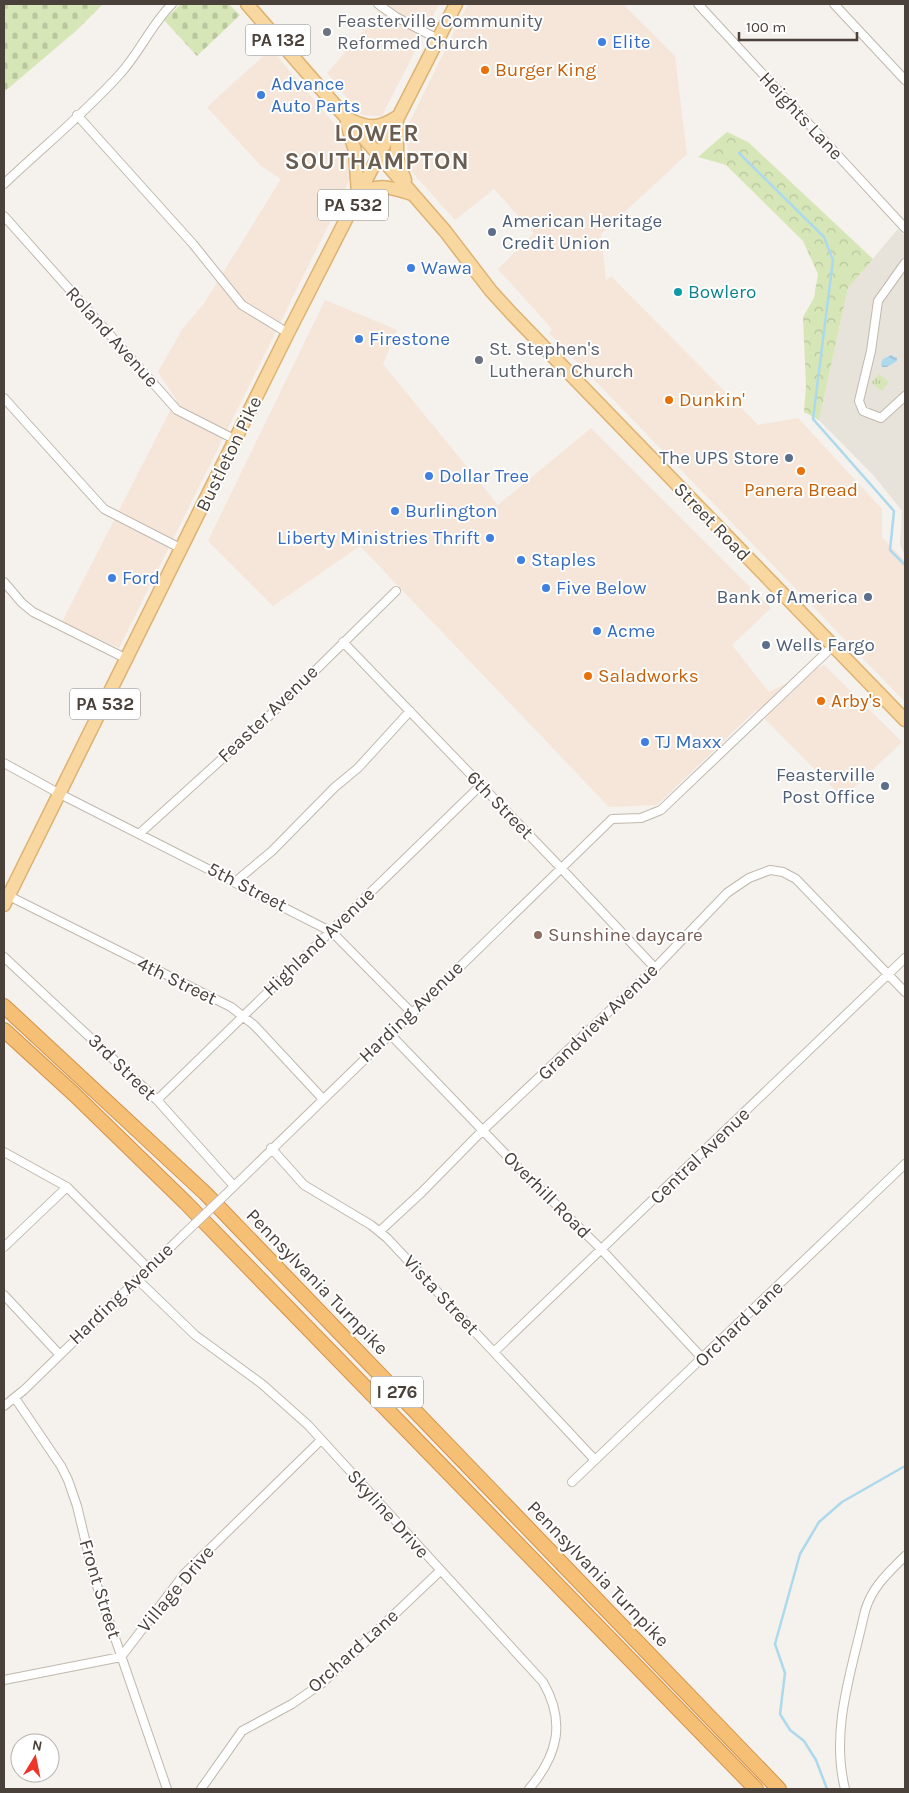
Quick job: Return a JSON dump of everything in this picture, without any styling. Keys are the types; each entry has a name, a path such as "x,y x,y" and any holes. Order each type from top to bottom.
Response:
{"highway":[{"name":"Pennsylvania Turnpike","path":"4,1006 205,1193 780,1789"},
{"name":"Pennsylvania Turnpike","path":"4,1030 74,1094 186,1203 756,1789"}],"main road":[{"name":"Street Road","path":"247,4 412,194 507,308 905,720"},
{"name":"Bustleton Pike","path":"6,900 182,550 288,333 456,4"},
{"path":"346,118 358,124 378,127 397,117 397,158 412,194"},
{"path":"346,118 355,151 358,194 375,186 384,186 412,194"}],"street":[{"path":"4,184 130,63 149,31 172,4"},
{"path":"378,4 396,17 438,39"},
{"name":"Heights Lane","path":"698,4 905,228"},
{"path":"834,4 905,80"},
{"path":"77,115 193,244 242,305 288,333"},
{"name":"Roland Avenue","path":"4,216 178,410 236,440"},
{"path":"905,263 878,301 871,351 859,401 863,411 881,418 905,396"},
{"path":"4,398 96,503 111,514 182,550"},
{"path":"4,582 22,603 34,612 127,659"},
{"name":"Feaster Avenue","path":"138,834 265,720 396,591"},
{"name":"6th Street","path":"343,642 561,868 654,968"},
{"name":"Harding Avenue","path":"4,1406 15,1398 389,1033 614,818 642,818 661,810 833,646"},
{"path":"236,882 272,851 335,787 358,768 410,711"},
{"name":"5th Street","path":"4,763 60,794 332,932 411,1012"},
{"name":"Highland Avenue","path":"156,1100 332,932 481,785"},
{"name":"Grandview Avenue","path":"380,1231 422,1192 483,1130 654,968 727,893 749,878 770,870 783,872 796,880 888,975"},
{"name":"4th Street","path":"6,900 222,1002 243,1016 322,1098"},
{"name":"3rd Street","path":"4,957 156,1100 233,1185"},
{"name":"Central Avenue","path":"494,1352 905,958"},
{"path":"888,975 905,992"},
{"name":"Overhill Road","path":"389,1033 602,1249 703,1359"},
{"name":"Vista Street","path":"271,1148 304,1186 380,1231 595,1460"},
{"path":"4,1152 68,1187 148,1268"},
{"name":"Orchard Lane","path":"572,1482 703,1359 905,1164"},
{"path":"4,1247 68,1187"},
{"name":"Skyline Drive","path":"137,1279 195,1335 284,1402 543,1682 555,1714 554,1750 529,1789"},
{"path":"4,1294 59,1354"},
{"name":"Front Street","path":"15,1398 62,1466 68,1480 77,1506 94,1577 167,1789"},
{"name":"Village Drive","path":"121,1657 185,1573 321,1440"},
{"path":"845,1789 840,1765 839,1732 865,1611 877,1584 905,1556"},
{"name":"Orchard Lane","path":"201,1789 242,1731 292,1704 321,1684 440,1571"},
{"path":"4,1680 121,1657"}],"shaded area":[{"path":"373,4 439,4 382,116 361,115 327,73 379,13"},
{"path":"468,4 623,4 675,56 687,154 601,234 606,280 611,276 758,425 798,418 882,509 882,537 905,561 905,702 549,333 552,329 498,269 534,233 494,189 455,220 411,171 405,131"},
{"path":"271,49 343,134 351,150 349,180 336,210 119,648 62,622 176,399 158,372 183,328 203,305 281,179 261,166 207,107"},
{"path":"898,229 905,236 905,557 900,544 902,511 875,477 819,420 848,288"},
{"path":"325,300 397,330 383,364 498,505 591,428 771,608 732,645 769,692 824,665 902,742 843,798 756,710 657,805 609,807 360,546 273,606 208,541"}],"green space":[{"path":"4,4 103,4 77,30 4,92"},
{"path":"181,4 229,4 240,15 197,56 164,20"},
{"path":"727,132 748,142 873,259 848,288 819,420 804,412 806,385 803,317 814,298 818,274 803,241 726,165 698,157"},
{"path":"879,374 889,382 882,391 871,383"}],"water":[{"path":"891,355 897,358 897,361 887,367 882,367 883,359"}],"waterway":[{"path":"739,153 824,237 833,260 813,419 894,511 890,550 905,565"},
{"path":"827,1789 816,1760 804,1741 790,1730 780,1714 785,1673 775,1644 800,1554 819,1522 842,1502 905,1466"}],"place":[{"name":"Feasterville Community Reformed Church","path":"327,32"},
{"name":"Elite","path":"602,42"},
{"name":"Burger King","path":"485,70"},
{"name":"Advance Auto Parts","path":"261,95"},
{"name":"American Heritage Credit Union","path":"492,232"},
{"name":"Wawa","path":"411,268"},
{"name":"Bowlero","path":"678,292"},
{"name":"Firestone","path":"359,339"},
{"name":"St. Stephen's Lutheran Church","path":"479,360"},
{"name":"Dunkin'","path":"669,400"},
{"name":"The UPS Store","path":"789,458"},
{"name":"Panera Bread","path":"801,471"},
{"name":"Dollar Tree","path":"429,476"},
{"name":"Burlington","path":"395,511"},
{"name":"Liberty Ministries Thrift","path":"490,538"},
{"name":"Staples","path":"521,560"},
{"name":"Ford","path":"112,578"},
{"name":"Five Below","path":"546,588"},
{"name":"Bank of America","path":"868,597"},
{"name":"Acme","path":"597,631"},
{"name":"Wells Fargo","path":"766,645"},
{"name":"Saladworks","path":"588,676"},
{"name":"Arby's","path":"821,701"},
{"name":"TJ Maxx","path":"645,742"},
{"name":"Feasterville Post Office","path":"885,786"},
{"name":"Sunshine daycare","path":"538,935"}],"district":[{"name":"LOWER SOUTHAMPTON","path":"377,147"}]}
